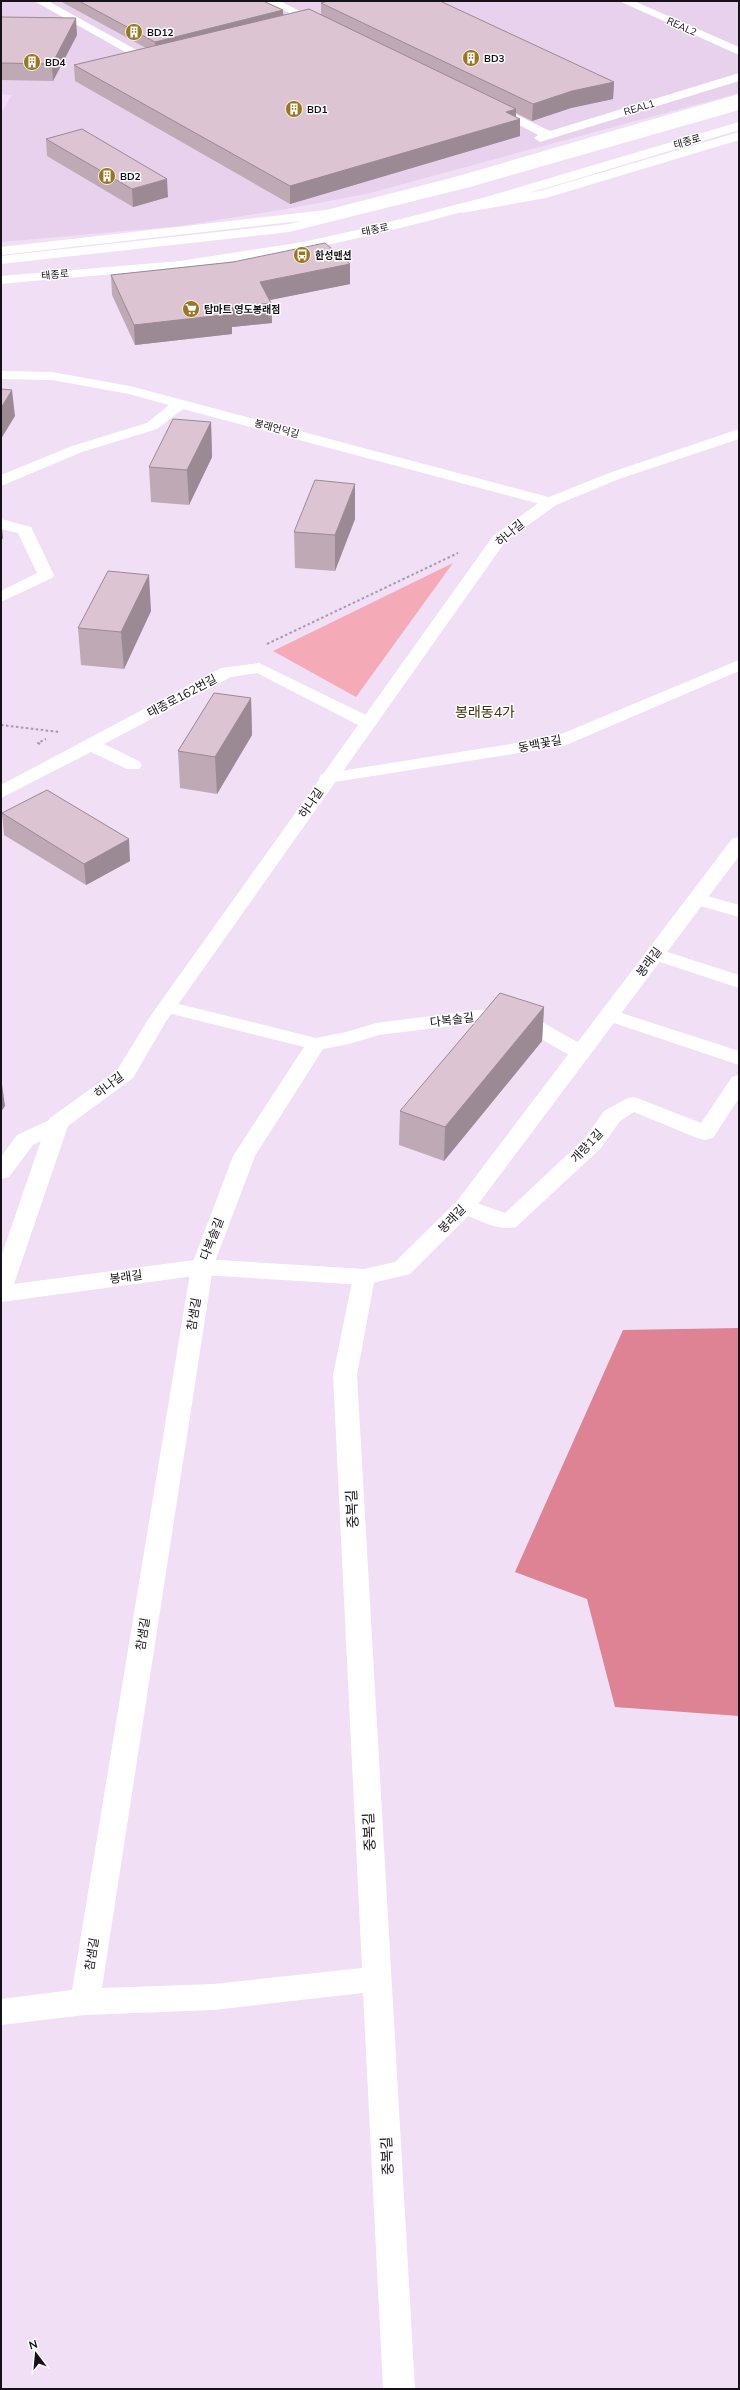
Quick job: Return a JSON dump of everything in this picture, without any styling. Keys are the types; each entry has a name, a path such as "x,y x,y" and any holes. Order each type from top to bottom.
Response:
{"main road":[{"path":"40,1 151,59 132,63"},
{"path":"271,1 331,30"},
{"name":"REAL2","path":"625,1 739,51"},
{"path":"294,23 309,20"},
{"name":"REAL1","path":"479,101 545,136 739,77"},
{"path":"1,251 153,235 326,214 460,180 739,98"},
{"path":"1,260 289,228 465,184 739,106"},
{"path":"1,270 288,238 431,205 739,117"},
{"name":"태종로","path":"1,280 179,266 240,257 390,226 739,126"},
{"path":"436,214 541,195 739,136"},
{"name":"봉래언덕길","path":"1,374 52,376 130,390 550,502"},
{"path":"1,481 77,449 152,426 181,403"},
{"name":"하나길","path":"1,1172 25,1140 58,1123 126,1073 167,1007 499,539 550,502 614,476 739,434"},
{"path":"1,524 25,530 46,575 1,596"},
{"name":"동백꽃길","path":"328,778 558,742 739,664"},
{"name":"태종로162번길","path":"1,792 227,672 258,668 368,723"},
{"path":"91,745 133,765"},
{"name":"봉래길","path":"1,1294 202,1267 364,1277 402,1268 465,1206 738,845"},
{"path":"697,899 739,911"},
{"path":"655,954 739,982"},
{"name":"다복솔길","path":"167,1007 316,1044 349,1038 376,1029 510,1012 581,1053"},
{"path":"609,1015 739,1058"},
{"name":"다복솔길","path":"202,1267 244,1156 316,1044"},
{"name":"개량1길","path":"465,1206 508,1222 593,1143 612,1116 633,1104 705,1133 739,1082"},
{"path":"1,1290 58,1123"},
{"name":"참샘길","path":"85,2002 202,1267"},
{"name":"중복길","path":"364,1277 345,1375 399,2389"},
{"path":"1,2012 85,2002 213,1997 377,1979"}],"path":[{"path":"267,644 447,557 499,539"},
{"path":"1,725 61,731 55,734"},
{"path":"43,746 38,743 50,737"}],"shaded area":[{"path":"1,1 739,1 739,93 370,193 298,207 181,226 1,242 1,113 12,95 1,94"},
{"path":"453,563 356,697 273,651"},
{"path":"739,1328 739,1716 615,1707 587,1599 515,1572 623,1330"}],"building":[{"path":"79,1 263,1 283,10 155,42"},
{"name":"BD3","path":"328,1 440,1 614,82 572,91 533,104 321,3"},
{"name":"BD1","path":"309,9 516,109 506,112 520,119 290,186 74,65"},
{"path":"1,17 76,18 52,64 1,63"},
{"path":"82,129 167,179 132,189 46,139"},
{"path":"325,243 350,264 260,282 271,303 228,308 231,314 134,325 111,275 233,262"},
{"path":"1,389 12,390 1,408"},
{"path":"173,419 211,422 187,470 149,467"},
{"path":"315,480 355,484 335,535 294,532"},
{"path":"108,571 149,575 121,632 78,628"},
{"path":"214,693 251,698 215,757 178,751"},
{"path":"47,790 129,839 84,864 2,813"},
{"path":"500,993 544,1007 445,1127 400,1111"}],"place":[{"name":"BD12","path":"134,32"},
{"name":"BD3","path":"471,58"},
{"name":"BD4","path":"32,62"},
{"name":"BD1","path":"294,109"},
{"name":"BD2","path":"107,176"},
{"name":"한성맨션","path":"302,255"},
{"name":"탑마트 영도봉래점","path":"191,309"}],"district":[{"name":"봉래동4가","path":"485,712"}]}
